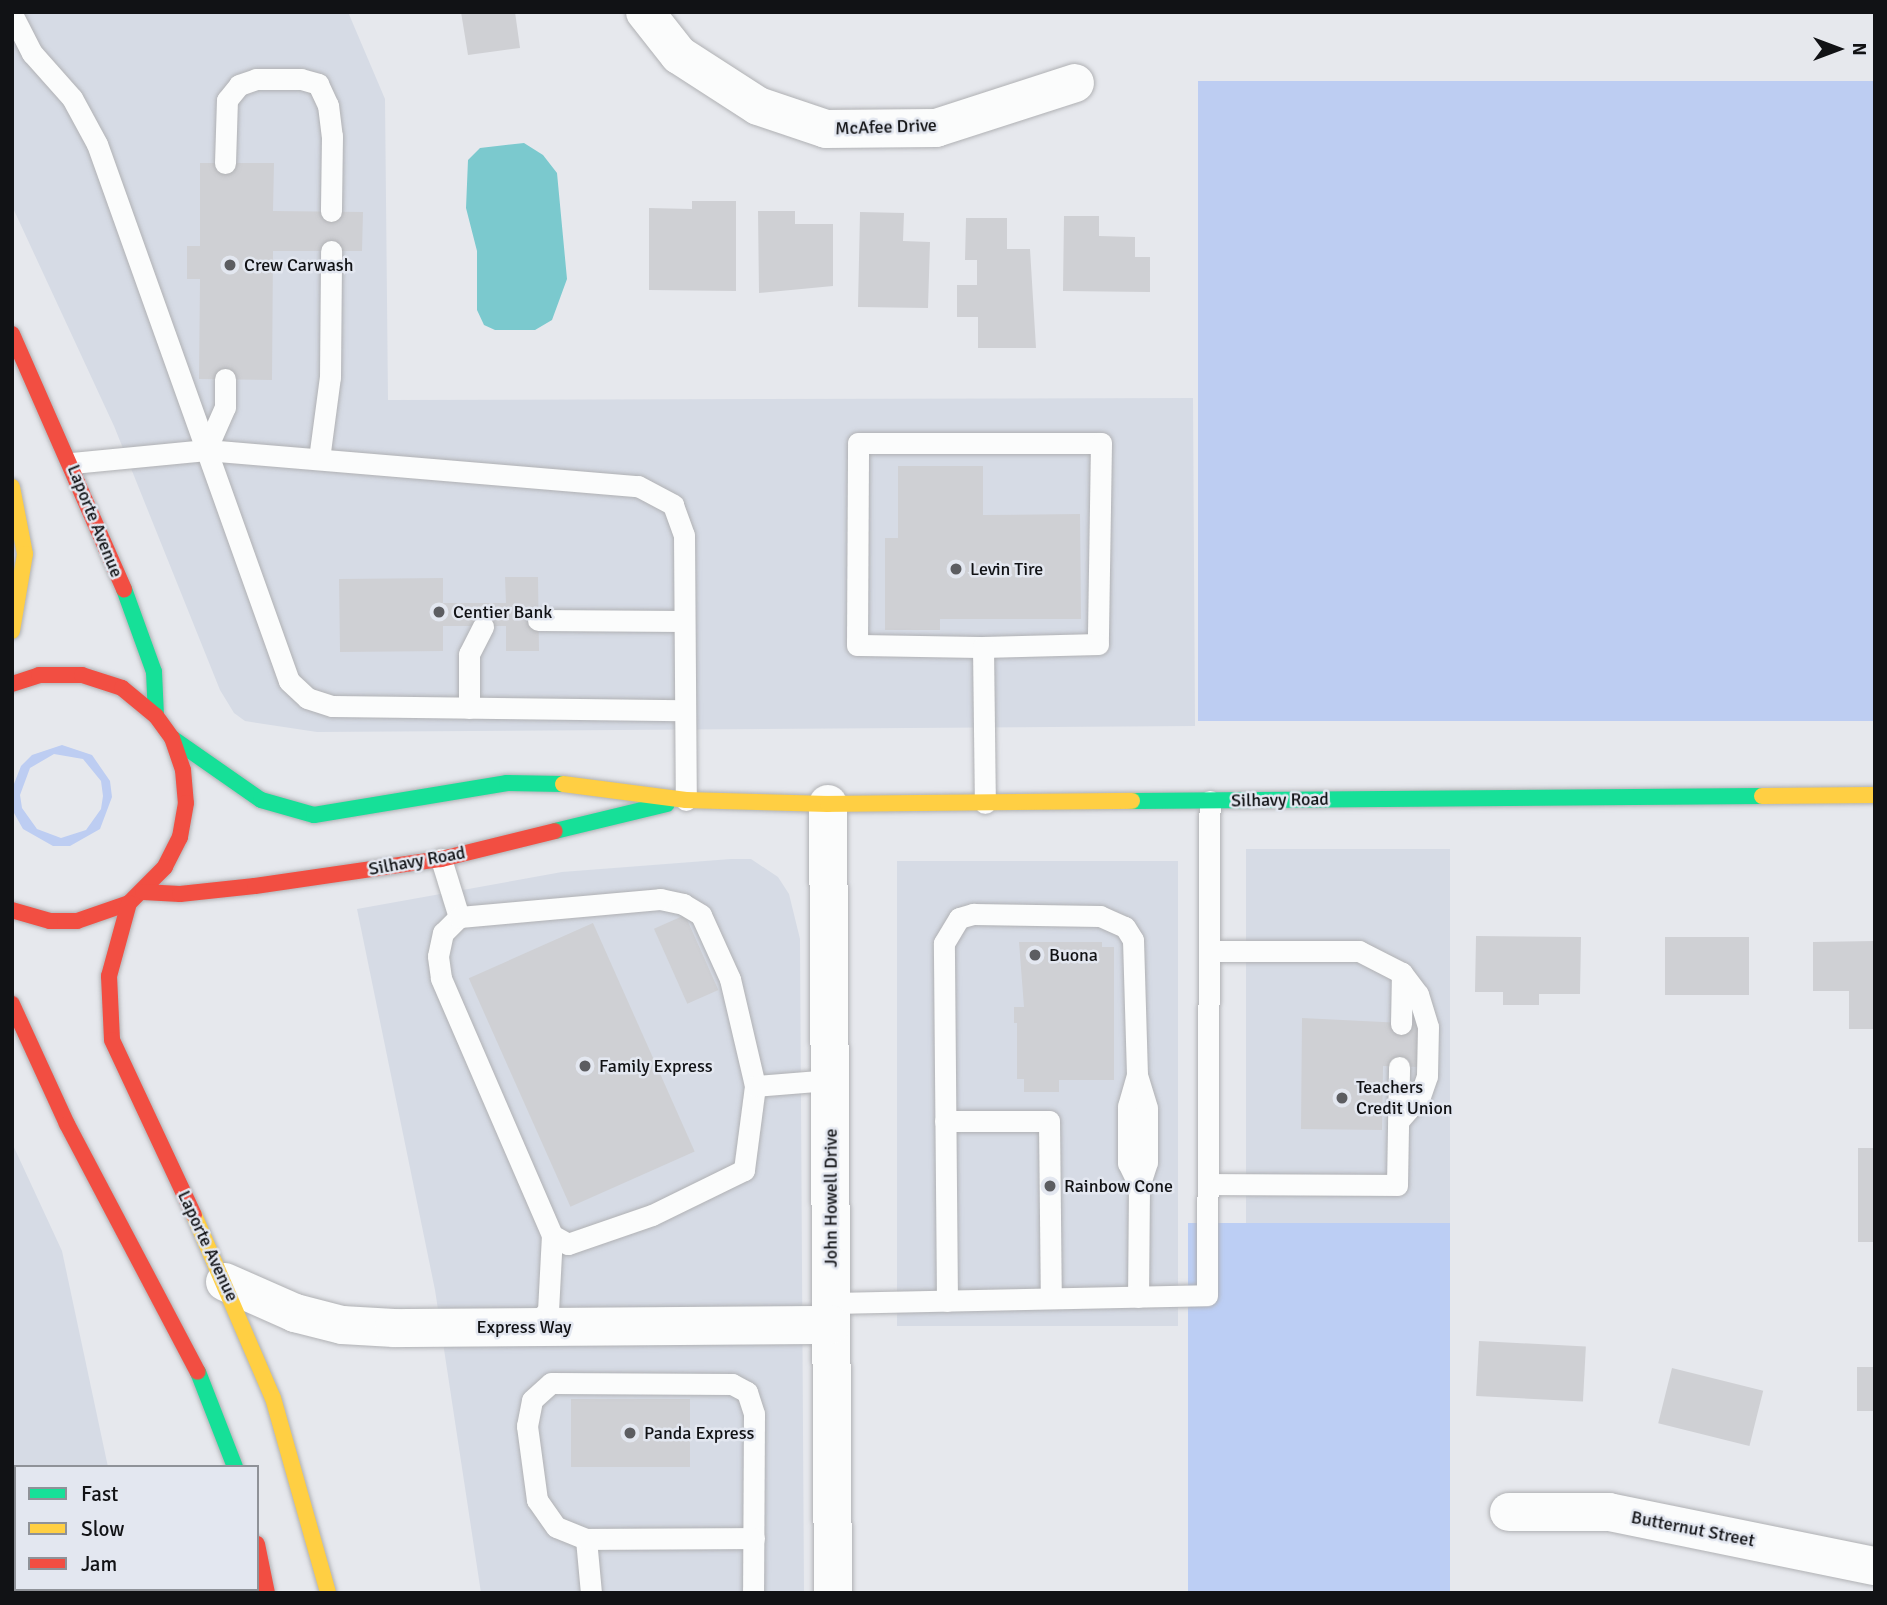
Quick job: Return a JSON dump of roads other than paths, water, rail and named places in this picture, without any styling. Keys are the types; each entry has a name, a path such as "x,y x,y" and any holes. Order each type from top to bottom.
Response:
{"main road":[{"name":"Laporte Avenue","path":"12,334 72,463 144,638 154,672 156,716"},
{"path":"12,487 24,554 12,631"},
{"path":"12,684 39,675 82,675 122,688 156,716 172,738 183,770 184,814 180,837 166,867 129,903 77,921 50,921 12,911"},
{"name":"Silhavy Road","path":"172,738 261,800 292,812 338,813 507,783 566,784 686,800 828,804 1875,795"},
{"name":"Silhavy Road","path":"143,892 180,894 255,886 441,859 686,800"},
{"name":"Laporte Avenue","path":"129,903 109,976 112,1040 225,1282 273,1398 328,1593"},
{"path":"12,1004 67,1124 187,1345 234,1465"},
{"path":"259,1554 267,1593"}],"street":[{"name":"McAfee Drive","path":"645,12 679,55 758,106 826,129 936,128 1075,83"},
{"name":"John Howell Drive","path":"828,804 833,1593"},
{"name":"Express Way","path":"225,1282 295,1313 342,1325 527,1327 831,1314"},
{"name":"Butternut Street","path":"1509,1512 1609,1512 1875,1566"}],"lane":[{"path":"12,14 32,53 72,98 97,144 289,681 307,698 332,706 683,710"},
{"path":"225,163 226,100 239,85 256,79 301,79 318,84 328,105 332,136 331,211"},
{"path":"319,459 330,377 331,251"},
{"path":"206,450 225,407 225,379"},
{"path":"858,443 1101,443 1098,644 983,647 857,645 858,443"},
{"path":"72,463 206,450 638,486 673,505 684,535 683,710 686,800"},
{"path":"538,620 683,621"},
{"path":"469,708 469,654 483,626"},
{"path":"983,647 985,803"},
{"path":"831,1314 947,1301 1207,1295 1210,801"},
{"path":"441,859 459,918"},
{"path":"527,1327 548,1311 552,1235 441,978 438,956 443,933 459,918 660,899 683,904 701,915 730,979 755,1086 744,1170 593,1239 568,1244 552,1235"},
{"path":"947,1301 944,943 960,918 973,914 1100,916 1125,927 1135,956 1137,1075 1147,1108 1147,1162 1139,1186 1138,1297"},
{"path":"1209,951 1359,951 1402,974 1418,994 1428,1027 1427,1076 1420,1096 1398,1121"},
{"path":"1401,1024 1402,974"},
{"path":"1208,1184 1397,1185 1399,1067"},
{"path":"755,1086 830,1080"},
{"path":"945,1121 1049,1121 1051,1298"},
{"path":"752,1593 754,1538 754,1414 747,1392 732,1384 551,1383 532,1400 527,1426 537,1500 556,1527 586,1539 754,1538"},
{"path":"586,1539 591,1593"}],"place":[{"name":"Crew Carwash","path":"230,265"},
{"name":"Levin Tire","path":"956,569"},
{"name":"Centier Bank","path":"439,612"},
{"name":"Buona","path":"1035,955"},
{"name":"Family Express","path":"585,1066"},
{"name":"Teachers Credit Union","path":"1342,1098"},
{"name":"Rainbow Cone","path":"1050,1186"},
{"name":"Panda Express","path":"630,1433"}]}
